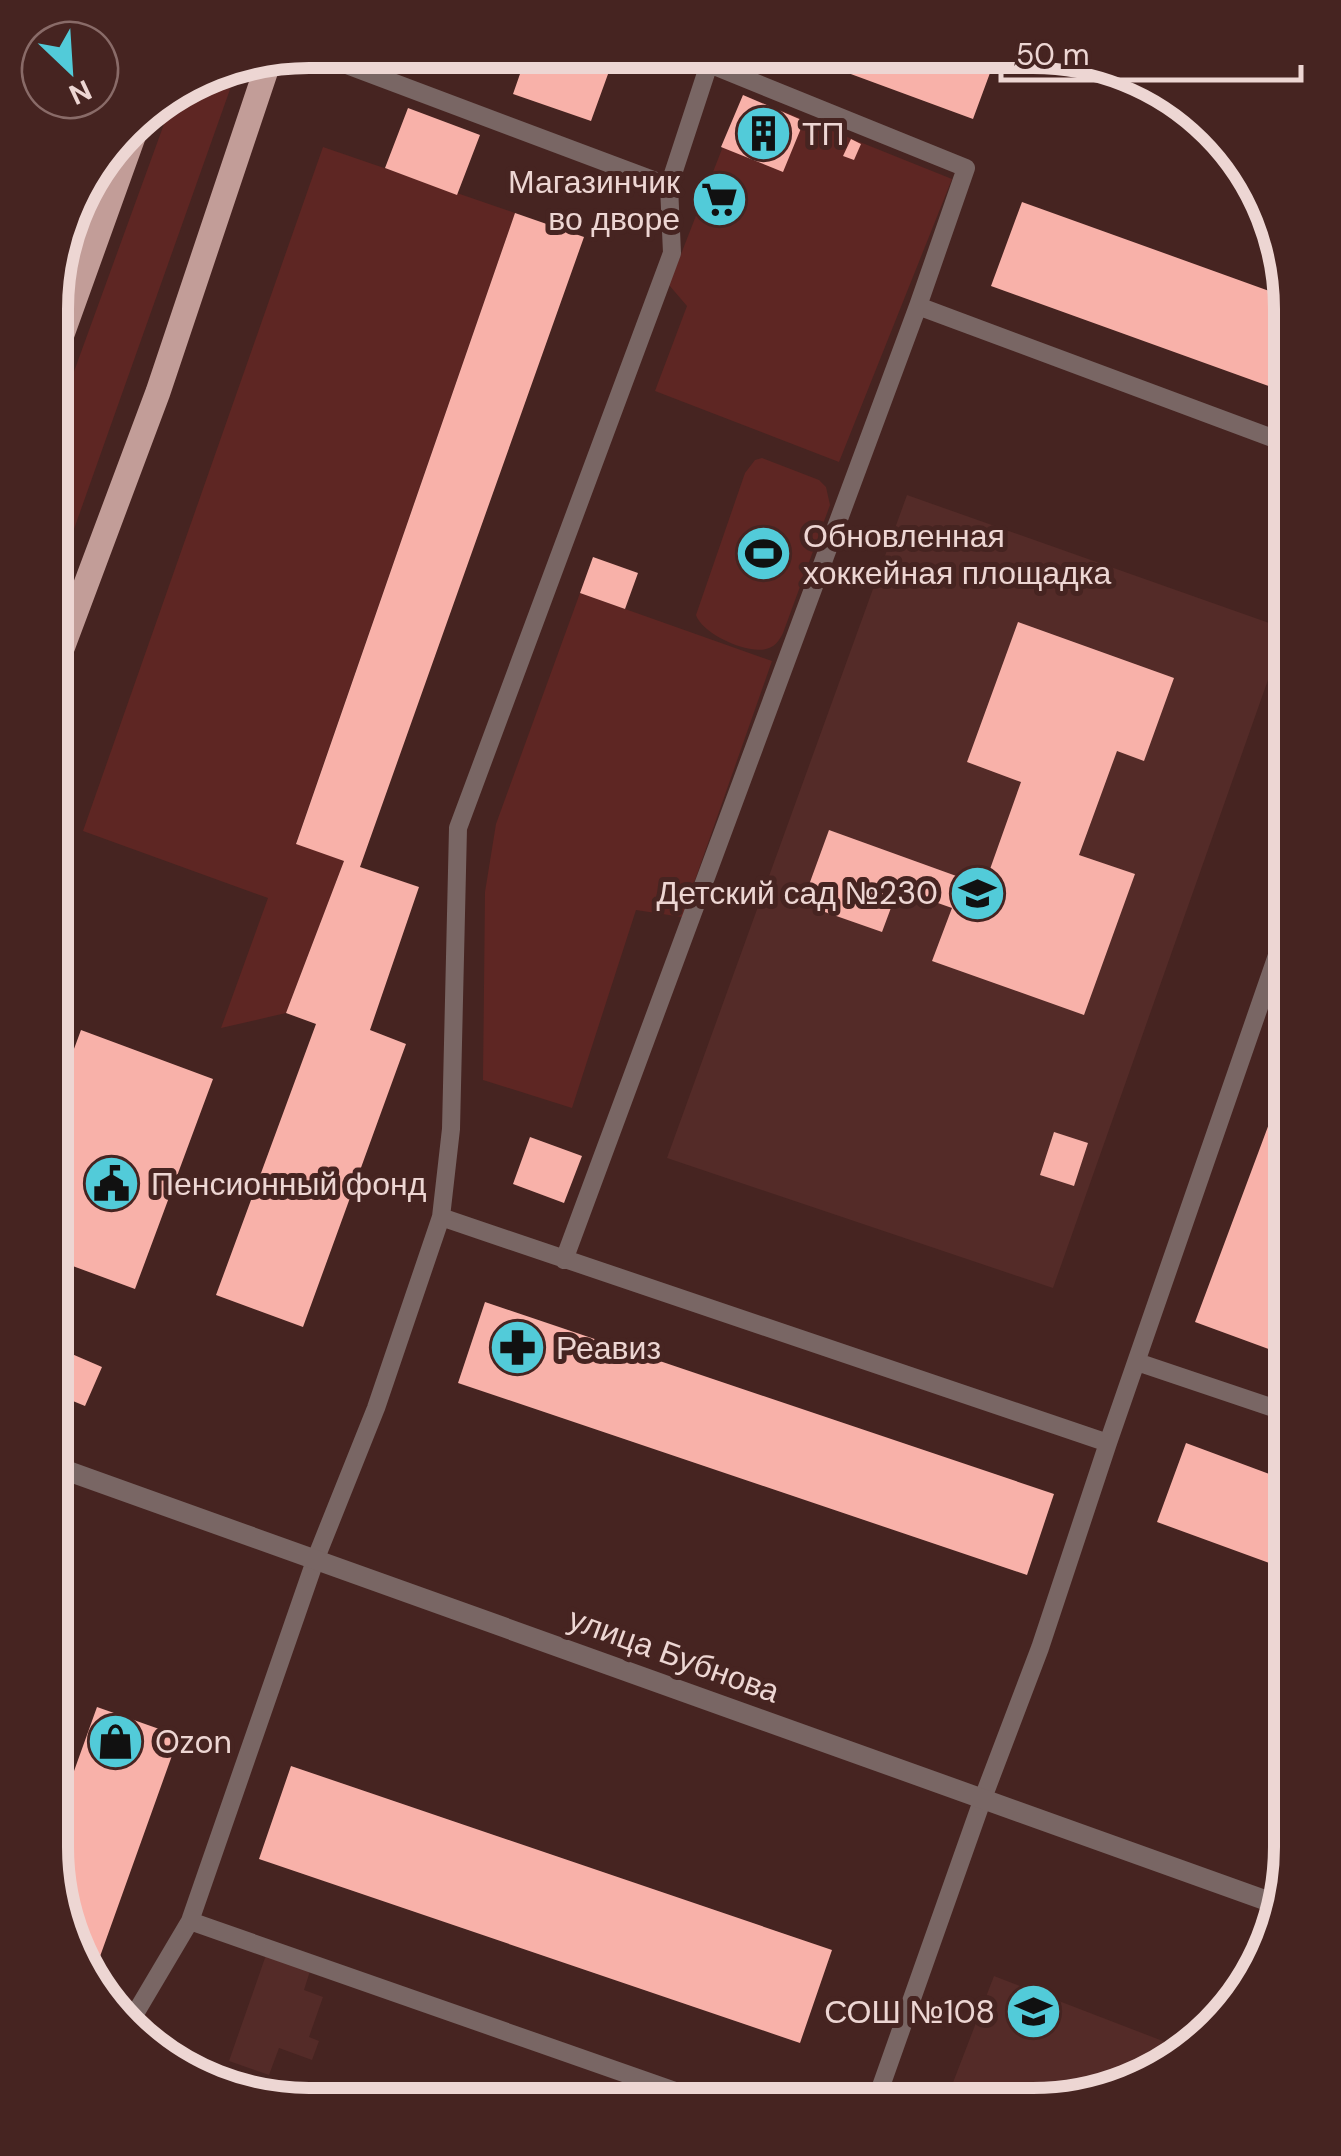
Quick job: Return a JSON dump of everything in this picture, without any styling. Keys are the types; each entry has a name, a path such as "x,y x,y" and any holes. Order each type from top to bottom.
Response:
{"main road":[{"path":"68,632 158,392 265,72"},
{"path":"68,318 129,148"}],"street":[{"name":"улица Бубнова","path":"68,1471 1267,1901"}],"lane":[{"path":"355,68 669,186"},
{"path":"135,2014 190,1921 316,1558 376,1408 441,1217 451,1129 458,828 672,253 669,186 707,68"},
{"path":"564,1260 966,168 718,68"},
{"path":"918,306 1274,440"},
{"path":"880,2088 1274,985"},
{"path":"441,1217 1108,1443"},
{"path":"1137,1362 1273,1408"},
{"path":"190,1921 667,2088"}],"shaded area":[{"path":"234,79 68,546 68,388 168,113 202,92"},
{"path":"743,95 952,179 839,462 655,391 687,306 669,285"},
{"path":"323,147 515,213 296,843 344,861 286,1013 221,1028 268,898 83,831"},
{"name":"Обновленная хоккейная площадка","path":"762,458 819,480 826,487 830,505 783,633 772,647 758,650 716,635 696,615 745,473 755,460"},
{"name":"Детский сад №230","path":"907,495 1274,625 1274,664 1053,1288 667,1158"},
{"path":"580,593 772,661 682,917 636,910 572,1108 483,1080 485,892 496,824"},
{"path":"266,1955 310,1971 304,1990 323,1997 309,2037 319,2041 312,2060 279,2048 269,2075 229,2061"},
{"name":"СОШ №108","path":"994,1976 1171,2044 1125,2070 1079,2084 951,2088"}],"building":[{"path":"522,68 610,68 591,121 513,94"},
{"path":"834,68 992,68 973,119"},
{"name":"ТП","path":"743,95 804,121 783,172 721,147"},
{"path":"408,108 480,135 457,195 385,168"},
{"path":"851,139 861,144 854,160 843,156"},
{"name":"Магазинчик во дворе","path":"712,174 742,185 726,225 697,214"},
{"path":"1022,202 1272,292 1274,388 991,286"},
{"path":"515,213 584,237 360,867 419,887 370,1030 406,1044 303,1327 216,1295 316,1024 286,1013 344,861 296,844"},
{"path":"593,557 638,573 625,609 580,593"},
{"path":"1018,622 1174,678 1144,761 1117,751 1079,855 1135,874 1084,1015 932,961 952,908 898,889 882,932 802,904 829,830 984,886 1021,782 967,762"},
{"name":"Пенсионный фонд","path":"81,1030 213,1079 135,1289 68,1264 68,1065"},
{"path":"1273,1112 1273,1351 1195,1322"},
{"path":"1054,1132 1088,1143 1074,1186 1040,1175"},
{"path":"530,1137 582,1156 564,1203 513,1184"},
{"path":"485,1302 1054,1494 1027,1575 458,1383"},
{"path":"68,1352 102,1367 85,1406 68,1399"},
{"path":"1186,1443 1273,1475 1273,1564 1157,1522"},
{"path":"97,1707 179,1736 98,1963 72,1894 68,1788"},
{"path":"291,1766 832,1950 800,2043 259,1859"}],"place":[{"name":"ТП","path":"763,134"},
{"name":"Магазинчик во дворе","path":"719,200"},
{"name":"Обновленная хоккейная площадка","path":"764,554"},
{"name":"Детский сад №230","path":"977,893"},
{"name":"Пенсионный фонд","path":"112,1184"},
{"name":"Реавиз","path":"517,1348"},
{"name":"Ozon","path":"116,1742"},
{"name":"СОШ №108","path":"1034,2012"}]}
